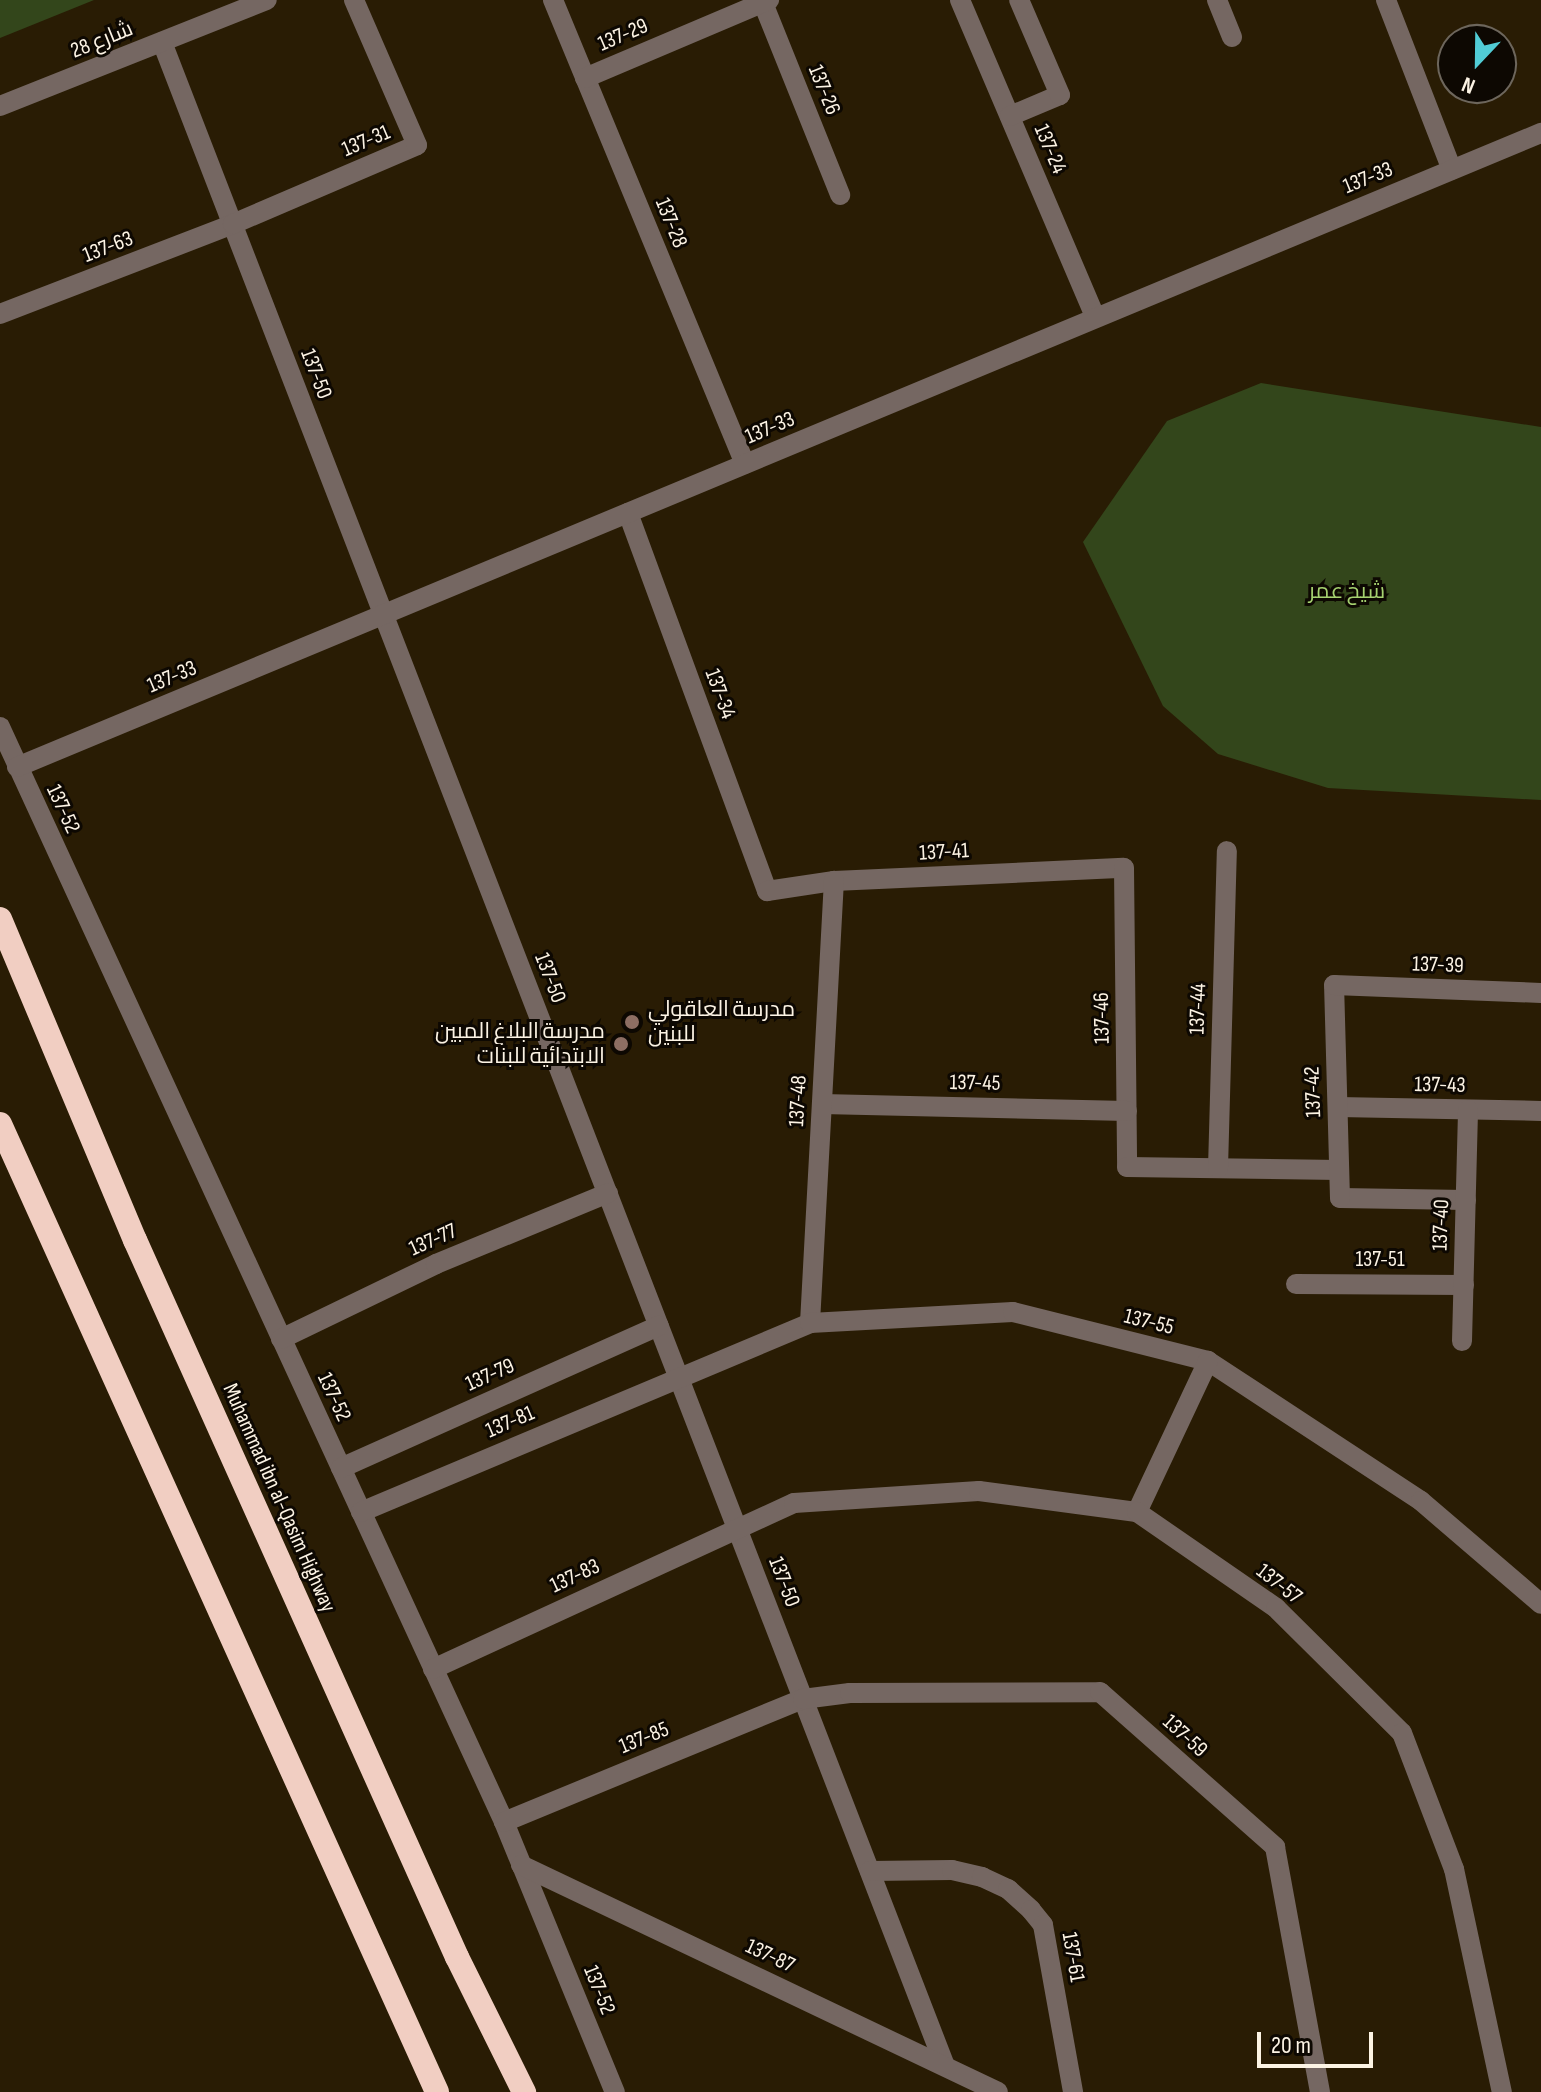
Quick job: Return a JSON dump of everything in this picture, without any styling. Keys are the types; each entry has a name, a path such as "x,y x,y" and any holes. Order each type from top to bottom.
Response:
{"highway":[{"name":"Muhammad ibn al-Qasim Highway","path":"0,919 161,1297 457,1957 524,2092"},
{"path":"0,1124 437,2092"}],"street":[{"name":"شارع 28","path":"0,106 267,0"},
{"name":"137-31","path":"233,224 417,145 354,0"},
{"name":"137-28","path":"553,0 745,464"},
{"name":"137-24","path":"960,0 1095,316"},
{"path":"1010,116 1060,95 1019,0"},
{"path":"1217,0 1232,37"},
{"path":"1386,0 1452,170"},
{"name":"137-29","path":"585,78 766,1"},
{"name":"137-26","path":"766,1 840,195"},
{"name":"137-50","path":"162,42 945,2066"},
{"name":"137-33","path":"17,767 1541,133"},
{"name":"137-63","path":"0,314 233,224"},
{"name":"137-34","path":"628,513 767,891"},
{"name":"137-52","path":"0,727 504,1822 615,2092"},
{"name":"137-44","path":"1218,1168 1227,851"},
{"name":"137-41","path":"767,891 834,881 1124,868"},
{"name":"137-46","path":"1124,868 1127,1167 1218,1168"},
{"name":"137-48","path":"810,1323 834,881"},
{"name":"137-39","path":"1334,985 1541,993"},
{"name":"137-42","path":"1334,985 1340,1198 1466,1200"},
{"name":"137-45","path":"822,1104 1127,1111"},
{"name":"137-43","path":"1338,1107 1541,1111"},
{"name":"137-40","path":"1462,1341 1468,1110"},
{"path":"1218,1168 1339,1170"},
{"name":"137-77","path":"281,1339 436,1264 608,1193"},
{"name":"137-51","path":"1296,1284 1464,1285"},
{"name":"137-55","path":"678,1376 810,1323 1013,1312 1208,1361 1421,1501 1541,1604"},
{"name":"137-79","path":"341,1468 659,1326"},
{"path":"1137,1512 1208,1361"},
{"name":"137-81","path":"361,1512 678,1376"},
{"name":"137-57","path":"736,1525 794,1503 979,1491 1137,1512 1276,1608 1402,1733 1454,1869 1502,2092"},
{"name":"137-83","path":"433,1669 736,1525"},
{"name":"137-59","path":"803,1699 850,1693 1100,1692 1275,1847 1320,2092"},
{"name":"137-85","path":"504,1822 803,1699"},
{"name":"137-87","path":"521,1865 998,2092"},
{"name":"137-61","path":"870,1871 952,1870 982,1877 1008,1889 1031,1910 1043,1925 1073,2092"}],"green space":[{"path":"0,0 94,0 0,38"},
{"name":"شيخ عمر","path":"1261,383 1541,427 1541,800 1328,788 1218,754 1163,706 1083,542 1167,421"}],"place":[{"name":"مدرسة العاقولي للبنين","path":"632,1022"},
{"name":"مدرسة البلاغ المبين الابتدائية للبنات","path":"621,1044"}]}
